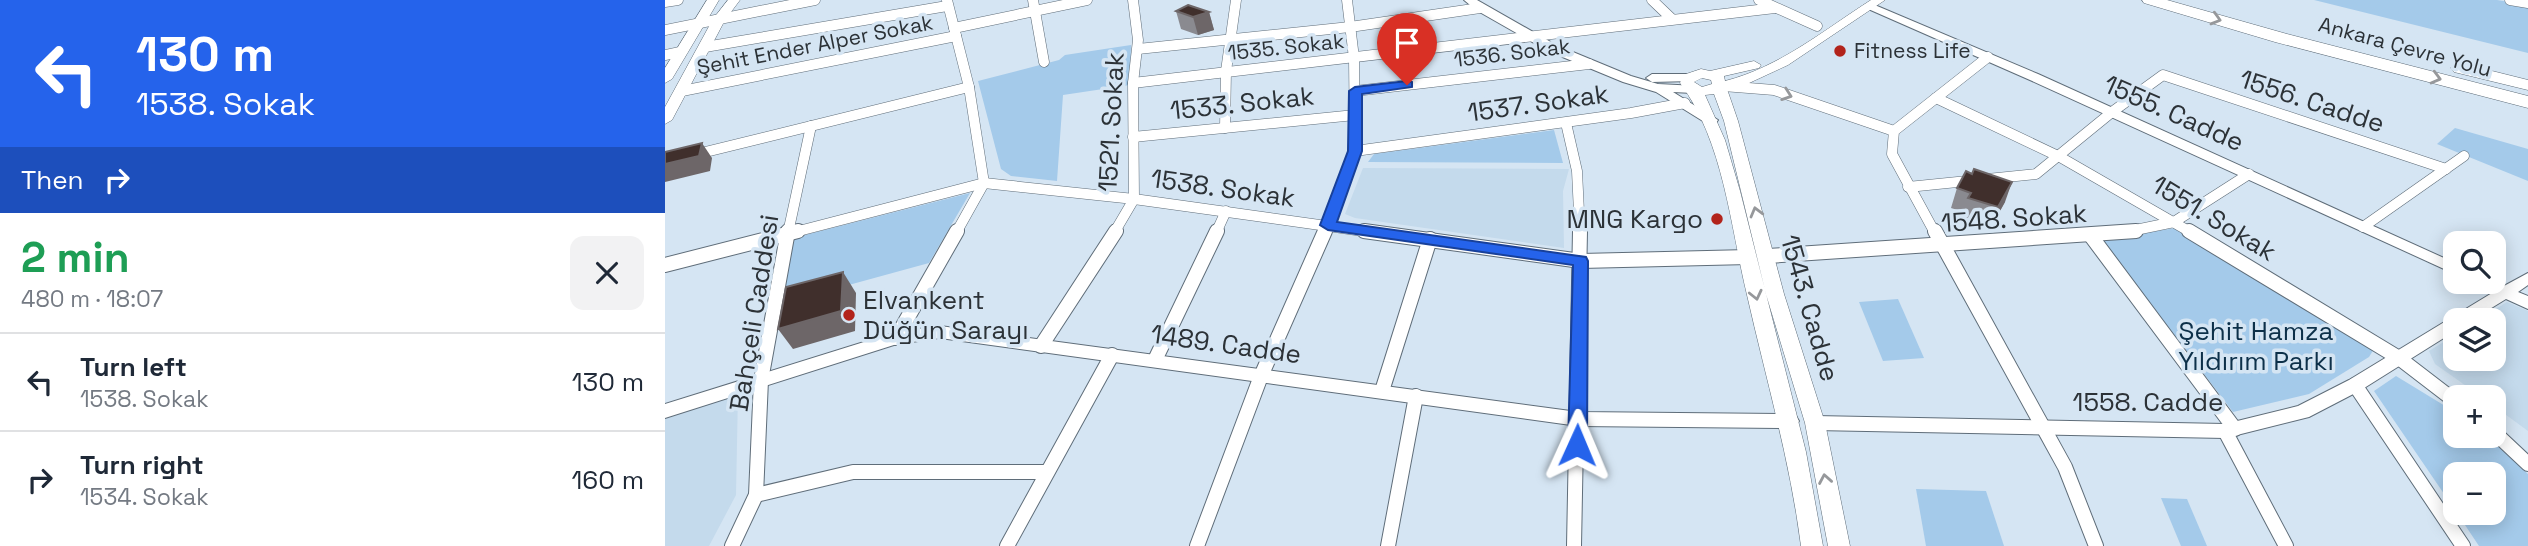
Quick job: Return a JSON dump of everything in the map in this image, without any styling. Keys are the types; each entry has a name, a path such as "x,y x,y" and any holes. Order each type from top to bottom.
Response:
{"highway":[{"name":"Ankara Çevre Yolu","path":"2150,0 2281,38 2528,102"},
{"name":"Ankara Çevre Yolu","path":"2202,0 2528,85"}],"main road":[{"path":"665,79 713,0"},
{"path":"665,120 719,19 734,0"},
{"path":"1690,90 1711,91 1717,83 1756,64 1817,26 1869,2"},
{"path":"1717,83 1757,74 1781,63 1869,2"},
{"path":"1731,121 1734,103 1757,74"},
{"name":"1543. Cadde","path":"1717,83 1731,121 1758,257 1755,294 1790,421 1812,546"},
{"name":"1543. Cadde","path":"1690,90 1711,120 1758,257 1775,294 1815,423 1839,546"}],"street":[{"path":"665,2 678,0"},
{"path":"665,30 815,0"},
{"name":"Şehit Ender Alper Sokak","path":"682,91 955,32 1033,5 1087,0"},
{"name":"1521. Sokak","path":"1041,345 1122,222 1133,199 1133,83 1138,49 1133,0"},
{"path":"1225,128 1226,71 1237,0"},
{"path":"1197,546 1261,376 1328,225 1355,151 1354,58 1347,0"},
{"path":"1652,0 1672,19"},
{"path":"1759,0 1817,26"},
{"path":"2510,0 2528,3"},
{"path":"1138,49 1350,27 1475,2 1531,37 1589,64 1657,88 1690,90"},
{"name":"1555. Cadde","path":"1869,2 2443,264"},
{"path":"705,47 947,3 969,87 983,183 896,338"},
{"path":"1033,5 1044,62"},
{"name":"1535. Sokak","path":"1133,83 1775,8"},
{"path":"665,55 680,52"},
{"path":"1988,57 1894,131 1892,154 2065,467 2096,546"},
{"name":"1536. Sokak","path":"1355,91 1589,64"},
{"path":"1612,72 1690,90"},
{"name":"1556. Cadde","path":"2112,112 2163,75 2446,169"},
{"path":"1717,83 1774,90 1894,131"},
{"path":"665,162 969,87"},
{"name":"1537. Sokak","path":"1355,151 1566,123 1690,90"},
{"name":"1551. Sokak","path":"1936,98 2060,157 2174,222 2399,358 2443,392"},
{"path":"1908,187 2036,174 2112,112"},
{"name":"1533. Sokak","path":"1133,137 1355,115"},
{"path":"1566,123 1577,171 1581,261 1574,546"},
{"name":"Bahçeli Caddesi","path":"732,546 756,495 761,380 787,236 811,126"},
{"path":"2363,227 2464,156"},
{"name":"1548. Sokak","path":"1758,257 2131,232 2174,222 2249,174"},
{"path":"665,265 787,236 983,183"},
{"name":"1538. Sokak","path":"983,183 1226,211 1581,261 1758,257"},
{"path":"1155,359 1226,211"},
{"path":"2091,236 2230,430 2286,546"},
{"path":"1382,391 1430,239"},
{"path":"2506,291 2528,278"},
{"path":"2506,292 2528,303"},
{"path":"2479,308 2502,294"},
{"name":"1558. Cadde","path":"1815,423 2230,430 2303,412 2443,330"},
{"name":"1489. Cadde","path":"665,411 896,338 940,332 1155,359 1578,419 1790,421"},
{"path":"1007,546 1112,355"},
{"path":"2355,384 2463,546"},
{"path":"1388,546 1416,396"},
{"path":"2506,443 2528,464"},
{"path":"756,495 853,472 1047,472"}],"shaded area":[{"path":"1363,168 1569,169 1563,191 1564,248 1355,218 1345,214"},
{"path":"2507,302 2528,311 2528,431 2506,415 2506,385 2465,385 2445,371 2506,371 2506,308 2497,308"},
{"path":"2443,342 2443,370 2435,364 2429,351"},
{"path":"738,393 736,495 709,546 665,546 665,419"}],"green space":[{"path":"2314,0 2497,0 2528,5 2528,53"},
{"path":"1131,45 1130,85 1063,95 1057,181 1011,176 1001,169 978,81 1059,60 1065,55"},
{"path":"2455,128 2528,149 2528,181 2437,144"},
{"path":"1554,130 1563,163 1368,162 1374,154"},
{"path":"970,193 929,263 783,303 793,238"},
{"name":"Şehit Hamza Yıldırım Parkı","path":"2175,228 2374,349 2369,357 2309,394 2233,412 2102,240"},
{"path":"1898,299 1924,358 1883,361 1859,302"},
{"path":"2396,376 2443,405 2443,448 2500,448 2528,474 2528,546 2479,546 2465,525 2506,525 2506,462 2443,462 2443,492 2374,391"},
{"path":"1916,489 1986,491 2004,546 1926,546"},
{"path":"2161,498 2187,499 2207,546 2181,546"}],"building":[{"path":"1188,5 1209,12 1193,17 1176,11"},
{"path":"702,143 699,156 665,164 665,152"},
{"path":"1974,169 2012,182 1998,207 1968,198 1971,193 1957,188 1966,171 1972,174"},
{"path":"843,272 841,311 778,329 786,287"}],"place":[{"name":"Fitness Life","path":"1840,51"},
{"name":"MNG Kargo","path":"1717,219"},
{"name":"Elvankent Düğün Sarayı","path":"849,315"}],"route":[{"path":"1407,85 1355,91 1355,151 1328,225 1581,261 1577,445"}]}
